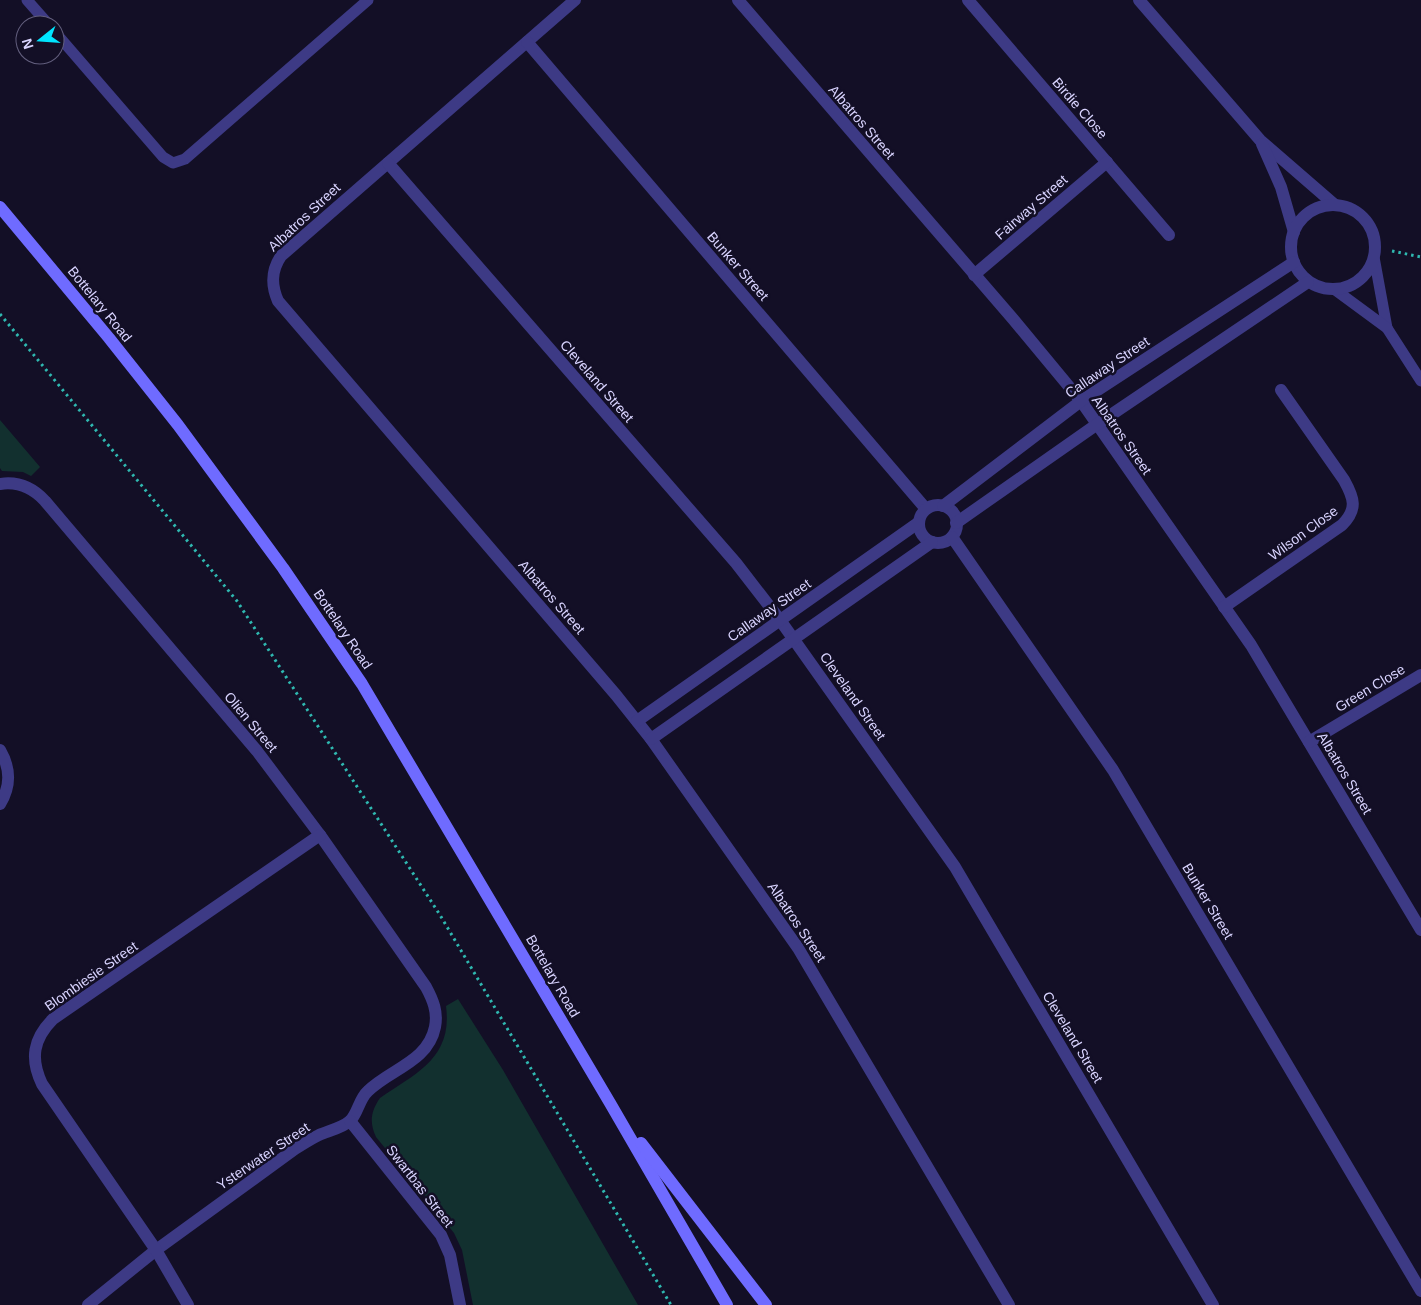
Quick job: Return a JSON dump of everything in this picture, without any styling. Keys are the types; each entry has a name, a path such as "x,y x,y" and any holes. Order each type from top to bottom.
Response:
{"main road":[{"name":"Bottelary Road","path":"0,207 109,338 172,418 283,568 362,684 727,1305"},
{"name":"Bottelary Road","path":"610,1103 766,1305"}],"street":[{"name":"Albatros Street","path":"575,0 281,256 273,272 273,291 278,301 616,695 651,739 798,948 1009,1305"},
{"name":"Albatros Street","path":"738,0 1081,401 1252,645 1421,930"},
{"name":"Birdie Close","path":"968,0 1169,235"},
{"path":"1139,0 1260,140 1335,205"},
{"name":"Bunker Street","path":"527,42 926,509"},
{"path":"1260,140 1281,187 1294,232"},
{"name":"Fairway Street","path":"974,276 1107,162"},
{"name":"Cleveland Street","path":"388,163 736,563 780,620 955,867 1214,1305"},
{"path":"1335,205 1350,209 1363,218 1370,227 1374,237 1374,252 1370,267 1355,283 1345,288 1321,287 1308,282 1300,273 1291,252 1294,232 1306,215 1315,209 1335,205"},
{"name":"Callaway Street","path":"943,506 1081,401 1294,262"},
{"path":"956,523 1096,425 1308,282"},
{"name":"Wilson Close","path":"1224,607 1342,525 1351,516 1354,505 1344,480 1281,390"},
{"name":"Olien Street","path":"0,484 18,484 29,488 46,502 257,751 320,835 426,987 434,1004 436,1022 434,1034 419,1056 367,1092 350,1121"},
{"path":"933,505 943,506 953,513 956,523 955,532 952,537 942,543 932,542 924,538 920,533 918,523 921,514 926,509 933,505"},
{"name":"Callaway Street","path":"637,721 918,523"},
{"name":"Bunker Street","path":"952,537 1113,770 1421,1291"},
{"path":"651,739 932,542"},
{"name":"Green Close","path":"1309,742 1421,675"},
{"path":"0,750 6,760 9,771 9,783 0,804"},
{"name":"Blombiesie Street","path":"188,1305 156,1250 42,1084 34,1061 39,1037 53,1019 320,835"},
{"name":"Ysterwater Street","path":"88,1305 156,1250 295,1149 318,1135 350,1121"},
{"name":"Swartbas Street","path":"350,1121 442,1235 450,1255 460,1305"}],"lane":[{"path":"27,0 40,15"},
{"path":"65,44 162,157 173,163 185,159 368,0"},
{"path":"1374,252 1386,328"},
{"path":"1334,289 1386,328 1421,381"}],"path":[{"path":"1374,252 1421,257"},
{"path":"0,314 237,601 440,915 671,1305"}],"green space":[{"path":"0,420 40,467 31,476 23,472 2,471 0,468"},
{"path":"458,999 503,1070 638,1305 473,1305 462,1250 454,1233 376,1137 372,1121 373,1112 380,1098 419,1072 438,1051 444,1039 447,1024 446,1006"}]}
